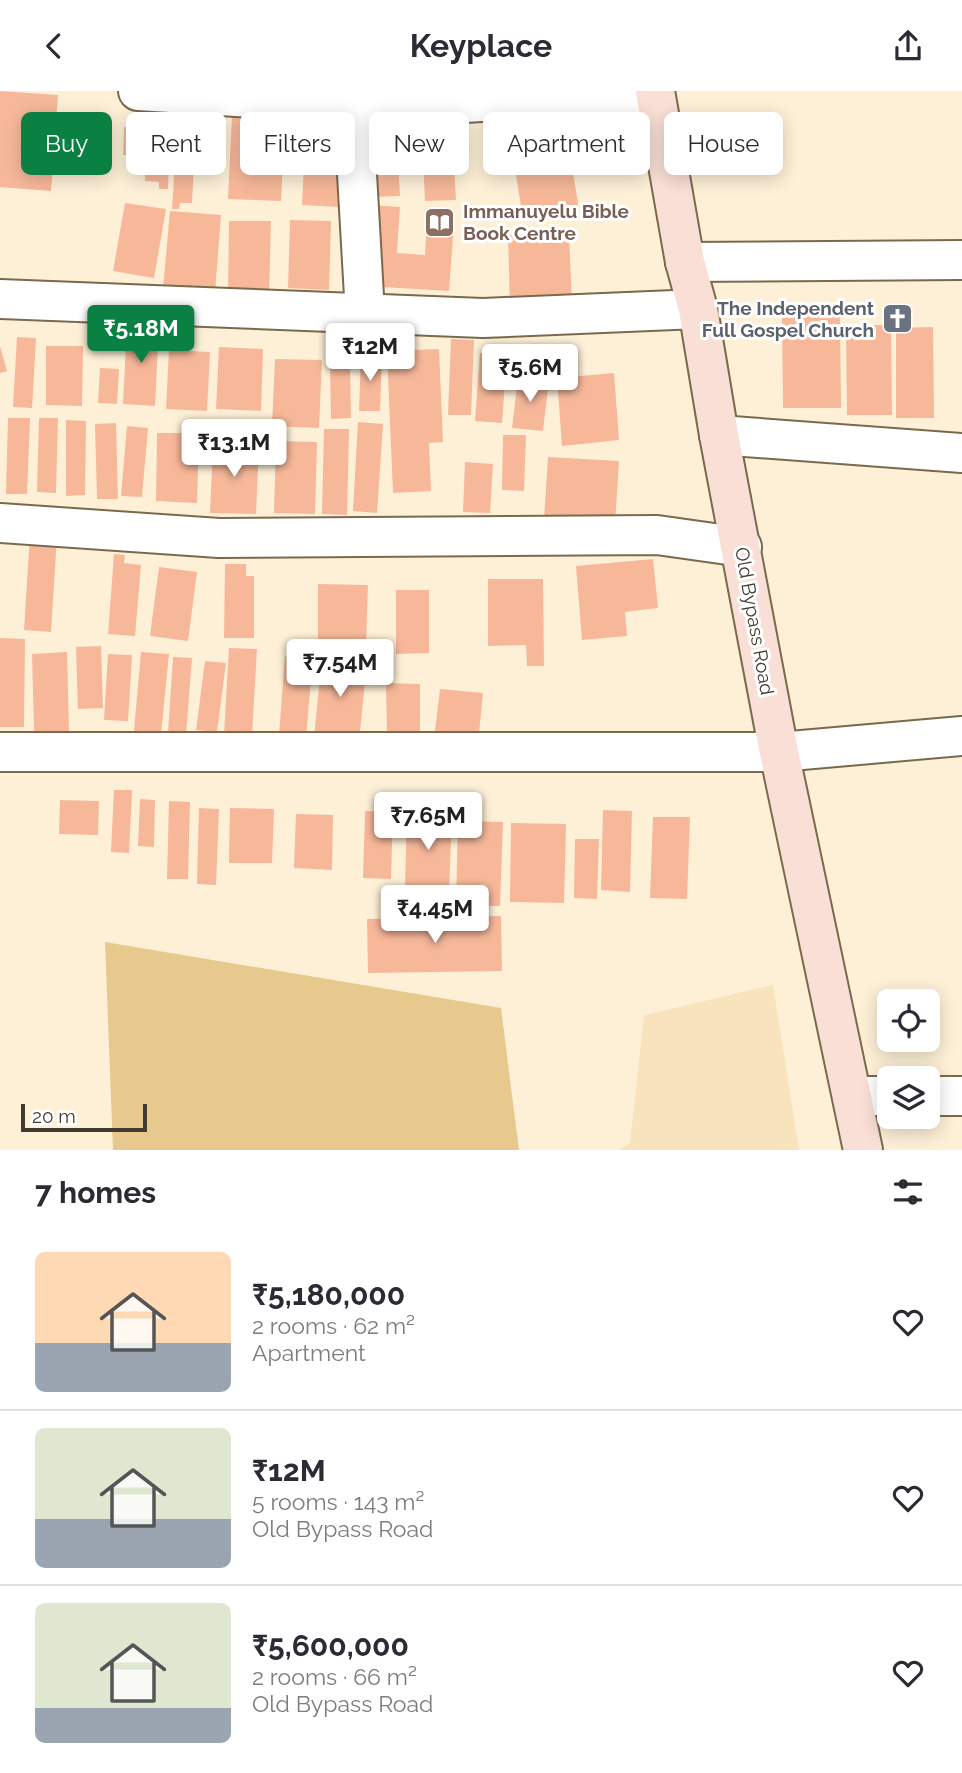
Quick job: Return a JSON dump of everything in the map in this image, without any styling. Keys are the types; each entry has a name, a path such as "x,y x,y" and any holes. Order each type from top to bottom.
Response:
{"main road":[{"name":"Old Bypass Road","path":"655,95 685,262 698,309 779,752 863,1150"}],"street":[{"path":"138,91 402,107 655,95"},
{"path":"353,104 365,314"},
{"path":"685,262 962,260"},
{"path":"0,299 483,318 698,309"},
{"path":"719,435 962,453"},
{"path":"0,523 219,538 657,534 741,547"},
{"path":"0,752 779,752 962,736"},
{"path":"852,1096 877,1095"},
{"path":"940,1095 962,1095"}],"shaded area":[{"path":"105,942 501,1008 519,1150 113,1150"},
{"path":"773,985 799,1150 619,1150 630,1143 644,1015"}],"building":[{"path":"0,91 58,95 57,112 21,112 21,175 52,175 51,191 0,187"},
{"path":"232,116 240,116 240,175 282,175 281,201 228,199"},
{"path":"124,127 126,127 126,155 123,155"},
{"path":"145,175 168,175 168,189 159,189 159,182 145,181"},
{"path":"174,175 194,175 192,203 180,203 179,209 172,209"},
{"path":"303,175 340,175 339,207 302,205"},
{"path":"373,175 399,175 400,196 374,197"},
{"path":"424,175 455,175 456,200 425,201"},
{"path":"516,175 573,175 579,210 523,219"},
{"path":"125,203 166,209 154,278 113,271"},
{"path":"370,205 400,207 397,253 425,255 427,222 454,223 449,291 365,286"},
{"path":"170,211 221,215 215,293 163,289"},
{"path":"290,220 331,221 329,290 288,288"},
{"path":"229,221 271,221 269,298 228,298"},
{"path":"569,233 572,305 510,307 508,235"},
{"path":"782,313 840,313 841,408 783,408"},
{"path":"127,323 159,325 155,406 123,404"},
{"path":"846,325 891,325 892,415 847,415"},
{"path":"933,327 934,418 896,418 896,328"},
{"path":"17,337 36,338 32,408 13,407"},
{"path":"451,339 474,340 471,415 448,415"},
{"path":"0,346 7,371 0,373"},
{"path":"46,346 83,346 82,406 46,405"},
{"path":"219,347 263,349 261,411 216,409"},
{"path":"439,349 443,442 429,443 431,491 393,493 387,351"},
{"path":"169,350 210,352 207,411 166,409"},
{"path":"480,353 507,355 502,423 475,421"},
{"path":"361,354 382,355 380,411 359,411"},
{"path":"275,359 322,360 319,428 272,426"},
{"path":"350,365 351,418 331,419 330,366"},
{"path":"100,368 119,369 117,404 98,403"},
{"path":"614,373 619,440 562,446 557,378"},
{"path":"518,377 549,380 543,431 512,428"},
{"path":"8,418 30,418 27,494 6,494"},
{"path":"39,418 58,418 56,493 37,492"},
{"path":"66,420 86,421 85,495 66,496"},
{"path":"358,422 383,424 377,513 353,511"},
{"path":"116,423 118,499 97,499 95,424"},
{"path":"127,426 148,428 142,497 121,496"},
{"path":"324,429 349,429 347,515 322,514"},
{"path":"157,433 199,433 197,503 156,501"},
{"path":"503,435 526,435 524,491 502,490"},
{"path":"276,441 317,442 315,514 274,513"},
{"path":"213,444 259,446 256,514 210,513"},
{"path":"548,457 619,461 615,524 544,520"},
{"path":"465,462 493,464 490,513 463,512"},
{"path":"30,534 57,536 51,632 24,630"},
{"path":"114,554 125,555 124,563 141,565 135,636 108,634"},
{"path":"653,559 658,608 625,612 627,636 582,640 576,566"},
{"path":"225,564 246,564 246,576 254,576 254,638 224,638"},
{"path":"159,567 197,572 188,641 150,636"},
{"path":"488,579 543,579 544,666 527,666 526,645 488,646"},
{"path":"318,584 368,585 366,648 318,647"},
{"path":"396,590 429,590 429,653 396,654"},
{"path":"0,638 25,639 24,727 0,727"},
{"path":"101,646 103,708 78,709 76,647"},
{"path":"229,648 257,649 252,735 224,734"},
{"path":"67,652 69,731 34,731 32,654"},
{"path":"141,652 169,654 161,734 134,731"},
{"path":"108,654 132,655 128,721 104,720"},
{"path":"285,656 313,657 306,737 279,735"},
{"path":"173,657 192,658 186,735 168,733"},
{"path":"322,658 367,662 359,741 314,737"},
{"path":"205,661 226,663 217,732 196,730"},
{"path":"386,683 420,684 420,735 387,736"},
{"path":"440,689 483,693 478,743 434,739"},
{"path":"114,790 132,790 129,853 111,852"},
{"path":"140,799 155,800 154,847 138,846"},
{"path":"60,800 99,801 98,835 59,834"},
{"path":"169,801 190,802 188,879 167,879"},
{"path":"199,808 219,809 216,885 197,884"},
{"path":"230,808 274,809 272,863 229,863"},
{"path":"603,810 632,811 630,892 601,890"},
{"path":"365,811 393,812 391,879 363,878"},
{"path":"296,814 333,815 332,870 294,868"},
{"path":"407,814 452,816 449,890 405,889"},
{"path":"653,817 690,817 687,899 650,898"},
{"path":"458,821 503,822 500,906 456,906"},
{"path":"511,823 566,824 564,903 510,902"},
{"path":"575,839 599,839 597,899 574,898"},
{"path":"501,916 502,971 368,973 367,919"}],"place":[{"name":"Immanuyelu Bible Book Centre","path":"440,222"},
{"name":"The Independent Full Gospel Church","path":"897,319"}]}
